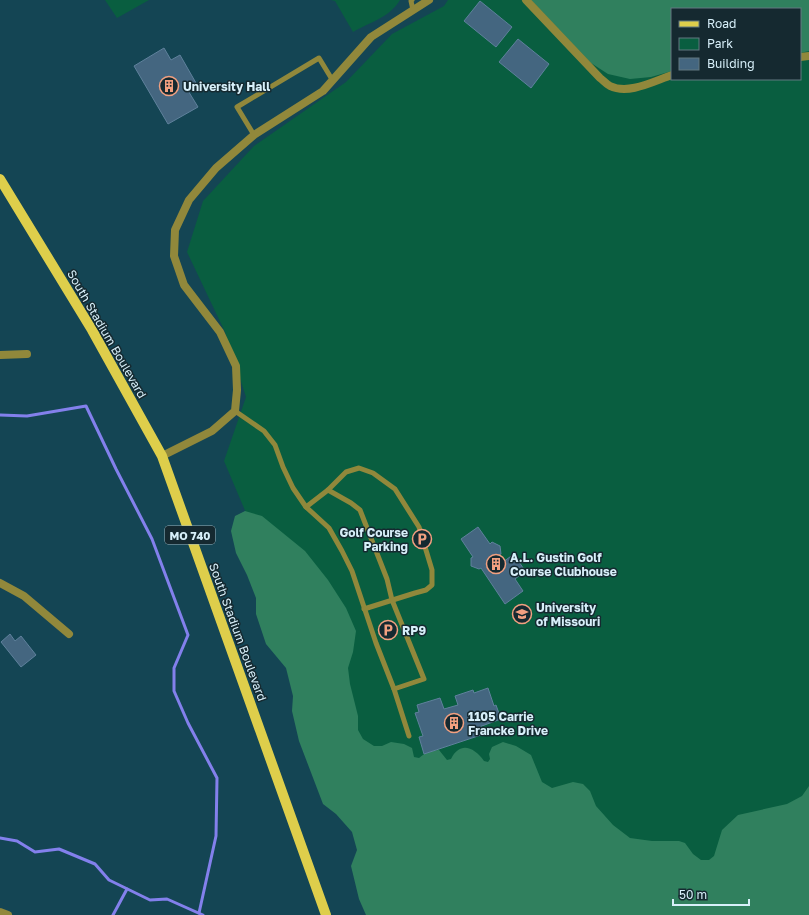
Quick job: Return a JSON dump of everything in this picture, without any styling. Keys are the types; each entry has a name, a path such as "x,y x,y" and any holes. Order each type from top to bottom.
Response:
{"main road":[{"name":"South Stadium Boulevard","path":"0,179 92,330 162,456 326,915"}],"street":[{"path":"162,456 212,431 235,411 237,390 236,366 220,332 184,285 174,256 175,230 189,200 216,168 254,135 323,91 371,38 429,0"},
{"path":"526,0 609,86 621,89 635,88 671,75"},
{"path":"0,355 27,354"},
{"path":"0,582 24,596 69,634"},
{"path":"0,912 8,915"}],"lane":[{"path":"412,0 413,10"},
{"path":"254,135 237,107 319,58 333,81"},
{"path":"235,411 264,431 275,445 293,488 306,506 329,528 342,551 352,571 409,736"},
{"path":"306,506 328,490 346,472 359,468 373,473 395,489 419,527 432,570 432,584 426,590 364,609"},
{"path":"328,490 360,510 388,579 392,600 424,679 394,689"}],"green space":[{"path":"105,0 149,0 117,18"},
{"path":"331,0 400,0 396,6 385,15 353,32 335,1"},
{"name":"University of Missouri","path":"448,0 542,0 671,62 671,80 801,80 801,26 809,23 809,836 676,869 386,765 341,729 305,652 224,461 246,397 225,332 187,252 203,201 254,146 346,82 392,34 444,6"},
{"path":"531,0 809,0 809,51 801,53 801,8 671,8 671,71 651,77 630,79 608,74 591,63"},
{"path":"245,511 262,516 305,551 328,580 346,608 356,631 353,652 348,668 350,684 358,716 358,730 363,739 374,746 382,746 391,742 404,744 412,748 414,757 419,758 428,751 439,750 447,760 451,759 459,750 467,748 472,749 484,761 488,762 492,747 503,742 516,746 531,755 542,782 552,788 573,782 583,784 590,791 596,806 613,825 630,838 652,841 679,841 685,843 693,854 701,860 709,860 714,856 722,830 738,815 787,804 802,796 809,786 809,915 366,915 359,899 351,866 357,850 352,832 336,814 323,804 299,741 292,711 293,696 286,668 266,644 256,614 256,598 236,553 231,531 235,516"}],"building":[{"path":"480,1 512,27 496,47 464,21"},
{"path":"518,39 549,64 531,88 499,62"},
{"name":"University Hall","path":"164,48 171,60 180,55 196,83 187,89 198,107 168,124 134,66"},
{"name":"A.L. Gustin Golf Course Clubhouse","path":"478,527 490,544 492,542 500,546 501,554 499,555 503,562 514,554 525,571 515,579 523,591 505,604 481,568 479,569 471,566 471,558 473,557 461,539"},
{"path":"10,634 15,641 21,636 36,655 21,667 1,642"},
{"name":"1105 Carrie Francke Drive","path":"488,688 494,706 496,705 501,719 479,727 481,735 424,754 419,737 423,736 415,713 419,712 417,705 440,698 444,709 458,705 455,696 473,690 474,693"}],"waterway":[{"path":"0,415 27,416 86,406 152,539 188,635 174,668 174,691 188,723 217,778 216,836 199,913"},
{"path":"0,838 17,841 35,852 59,849 95,864 109,880 150,900 167,899 203,915"},
{"path":"113,915 127,889"}],"place":[{"name":"University Hall","path":"169,86"},
{"name":"Golf Course Parking","path":"422,539"},
{"name":"A.L. Gustin Golf Course Clubhouse","path":"496,564"},
{"name":"University of Missouri","path":"522,614"},
{"name":"RP9","path":"388,630"},
{"name":"1105 Carrie Francke Drive","path":"454,723"}]}
